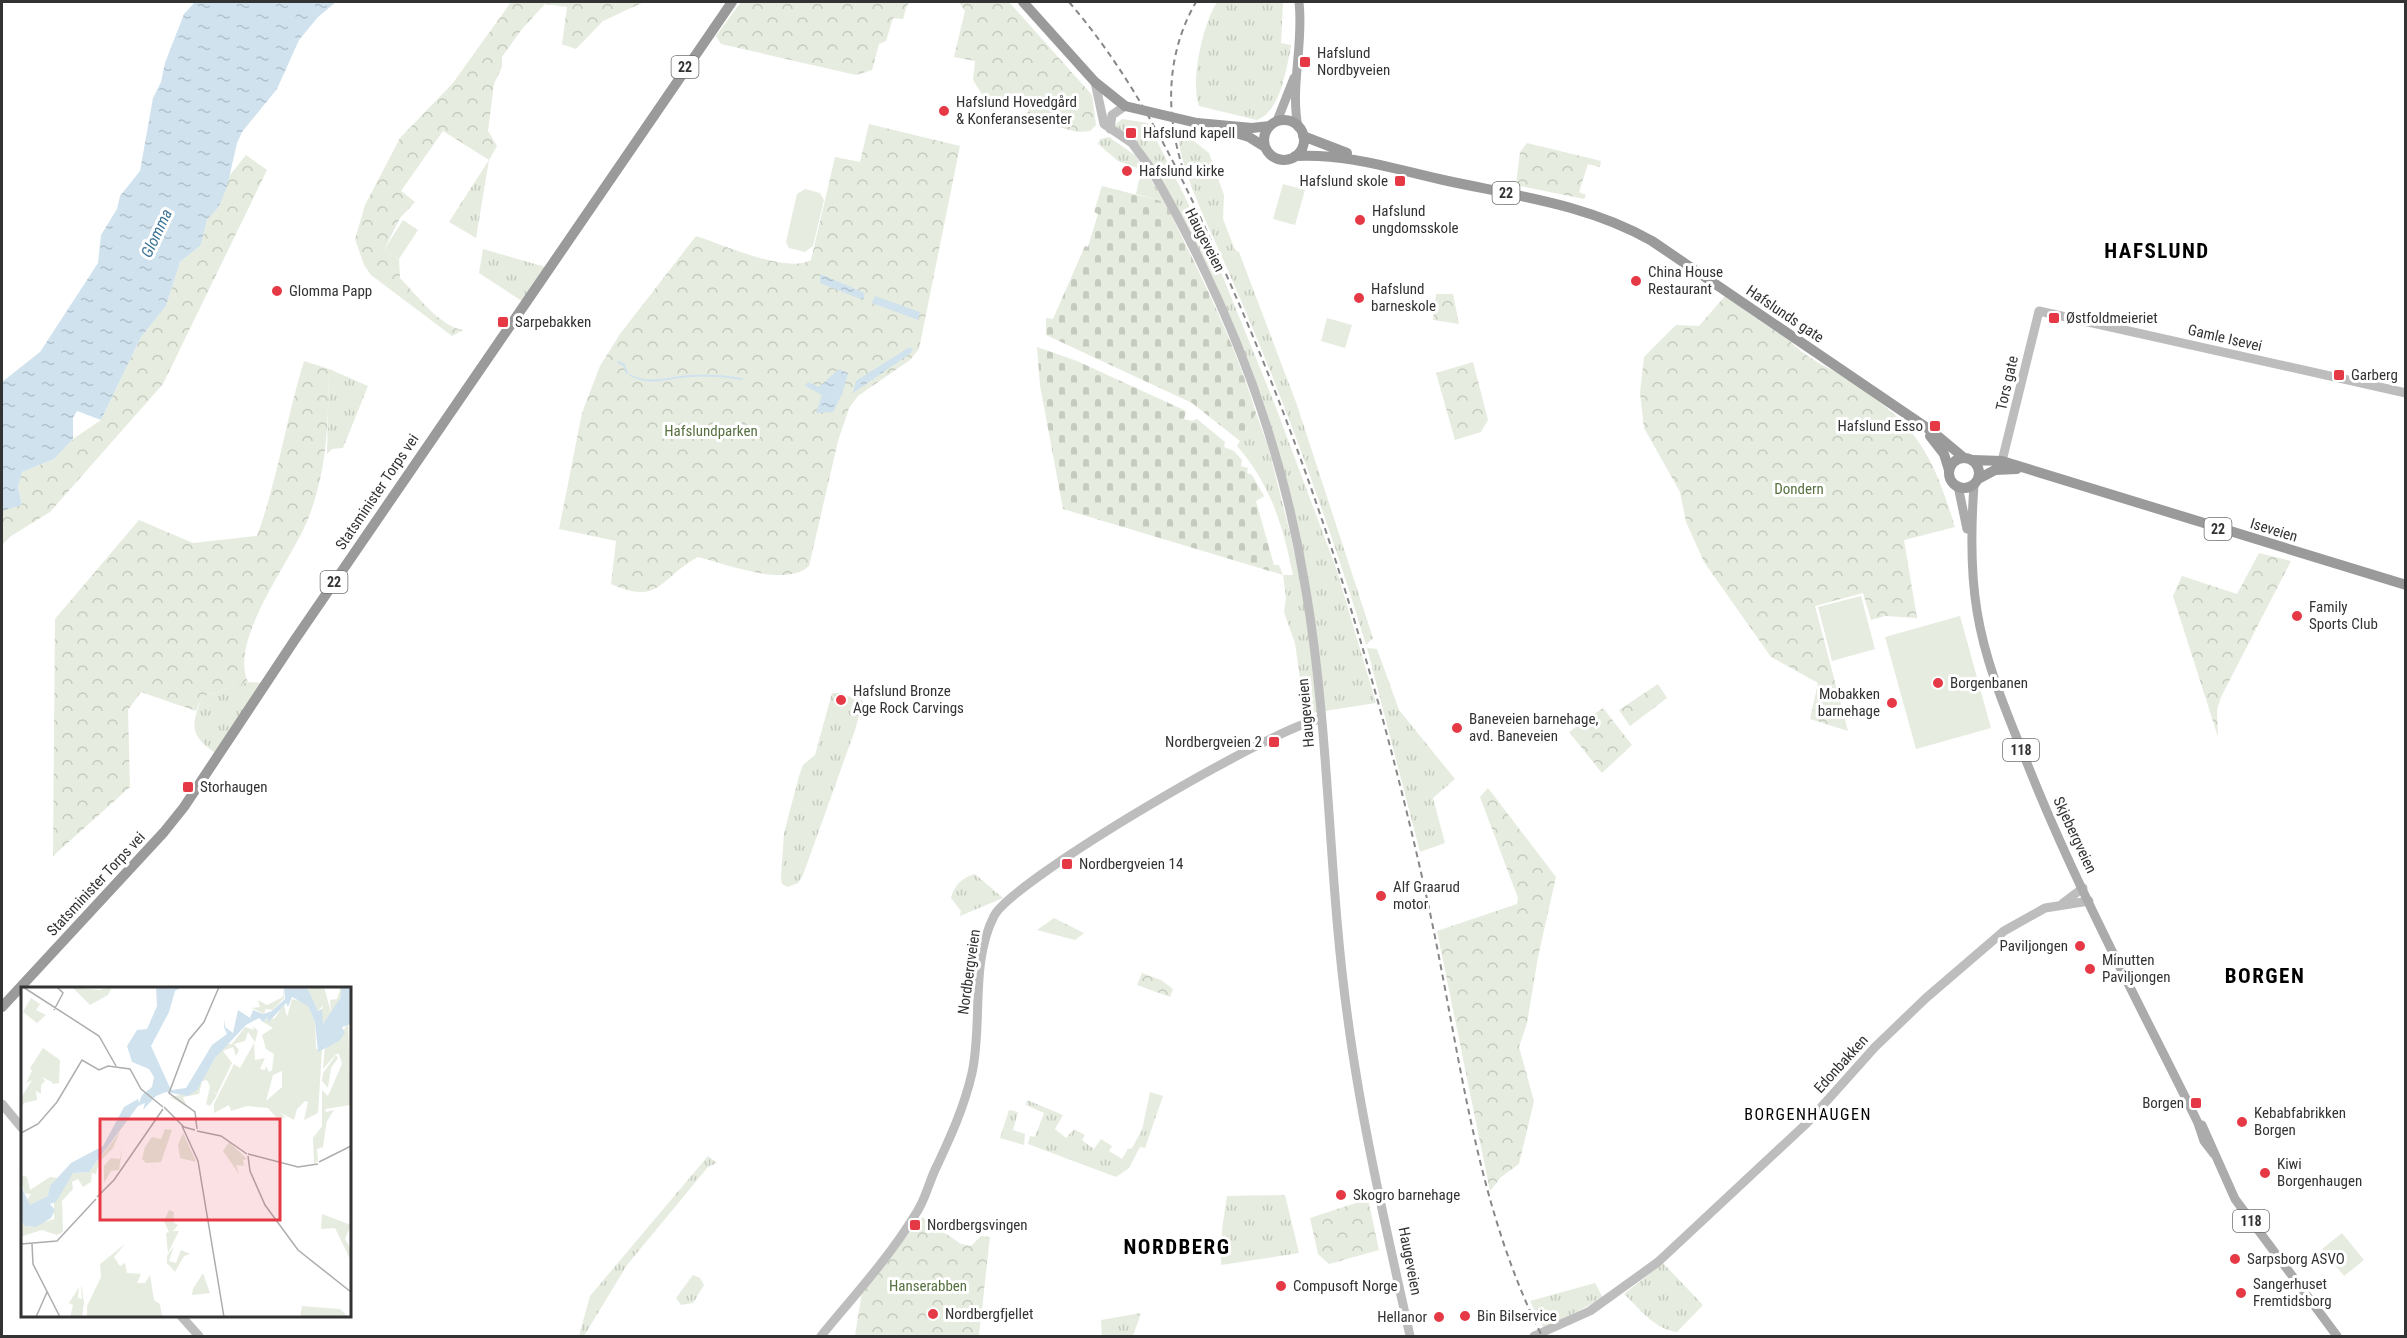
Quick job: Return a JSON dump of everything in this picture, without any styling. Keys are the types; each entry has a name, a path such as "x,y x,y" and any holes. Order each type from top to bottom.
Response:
{"highway":[{"name":"Statsminister Torps vei","path":"2,1007 164,832 184,807 328,591 732,2"},
{"name":"22","path":"1023,2 1095,82 1125,106 1243,135 1265,147 1270,154 1280,159 1295,156"},
{"name":"22","path":"1197,123 1252,128 1288,121 1300,131"},
{"path":"1265,147 1264,136 1274,124"},
{"path":"1295,156 1302,147 1300,131"},
{"name":"Hafslunds gate","path":"1300,131 1334,149 1393,168"},
{"name":"Hafslunds gate","path":"1295,156 1332,157 1393,168 1585,210 1618,223 1652,241 1968,459"},
{"name":"Hafslunds gate","path":"1917,423 1938,445 1949,470"},
{"path":"1958,486 1951,480 1949,470 1954,461 1968,459 1978,466 1976,482"},
{"name":"Iseveien","path":"1968,459 2002,461 2406,585"},
{"name":"Iseveien","path":"1976,482 1995,470 2032,471"},
{"name":"22","path":"1958,486 1966,488 1976,482"}],"main road":[{"path":"1299,2 1295,107 1300,131"},
{"path":"1274,124 1297,70"},
{"name":"Skjebergveien","path":"1970,543 1976,482"},
{"name":"Skjebergveien","path":"1958,486 1970,543 1977,614 1997,686 2048,815 2199,1123 2204,1141 2214,1154 2235,1199 2337,1336"}],"street":[{"name":"Haugeveien","path":"1095,82 1102,121 1138,150 1160,185 1227,317 1271,442 1299,551 1314,646 1322,719 1348,1021 1410,1336"},
{"path":"1110,129 1112,115 1125,106"},
{"name":"Gamle Isevei","path":"2039,311 2406,393"},
{"name":"Tors gate","path":"2002,461 2039,311"},
{"name":"Nordbergveien","path":"820,1336 892,1251 913,1219 954,1132 973,1066 984,950 993,919 999,908 1047,872 1159,799 1261,744 1305,723 1322,719"},
{"name":"Edonbakken","path":"2061,904 2083,888"},
{"name":"Edonbakken","path":"1534,1336 1590,1311 1644,1274 1812,1118 1875,1047 1948,977 2018,922 2038,911 2061,904 2089,901"},
{"path":"2,1104 21,1127"},
{"path":"182,1317 199,1336"}],"green space":[{"path":"511,2 644,2 603,21 576,49 562,44 567,7 545,4 522,29 502,57 502,67 494,84 488,131 497,146 489,160 443,131 401,191 415,202 400,218 384,250 399,259 400,278 429,309 445,323 463,330 452,336 371,275 364,265 355,239 365,205 400,138 453,83"},
{"path":"741,2 911,2 907,5 903,19 893,18 886,41 879,44 872,70 856,75 721,44 716,36"},
{"path":"959,2 1009,2 1092,95 1096,125 1090,131 1078,132 1026,119 1029,106 983,96 973,80 975,61 954,57 965,11"},
{"path":"1217,2 1283,2 1281,43 1291,45 1286,71 1271,109 1257,120 1199,106 1196,82 1199,53 1207,24"},
{"path":"1122,119 1148,123 1214,255 1275,405 1336,568 1376,703 1305,714 1295,643 1284,612 1286,597 1283,575 1293,575 1285,540 1267,491 1237,446 1256,413 1268,446 1300,573 1299,551 1239,345 1138,150 1110,129"},
{"name":"Hafslundparken","path":"869,124 960,146 919,349 910,360 858,396 849,408 838,441 809,566 799,572 771,575 739,569 698,557 659,587 650,591 627,590 611,584 616,541 559,529 582,413 600,366 620,334 696,236 771,261 800,263 811,260 835,157 860,162"},
{"path":"1179,129 1191,132 1194,141 1209,153 1224,195 1223,219 1235,250 1239,252 1297,405 1373,638 1366,645 1333,541 1277,387 1190,183 1181,152"},
{"path":"1109,137 1136,156 1165,202 1136,194 1139,180 1144,175 1137,168 1118,161 1098,144 1100,139"},
{"path":"1527,143 1601,161 1600,167 1588,164 1579,192 1586,195 1584,199 1516,185 1520,152"},
{"path":"246,155 267,170 163,384 50,512 11,536 2,545 2,511 22,504 18,487 22,472 54,459 73,439 101,420 141,337 166,306 180,262 201,245 207,218 218,208 230,175"},
{"path":"489,160 476,238 449,222"},
{"path":"1283,184 1305,190 1295,225 1273,219"},
{"path":"1102,186 1165,202 1226,332 1256,413 1240,441 1192,403 1046,335 1046,318 1053,319 1085,246 1088,247 1098,214 1094,212"},
{"path":"805,189 820,193 824,200 813,246 805,252 789,248 786,242 797,194"},
{"path":"403,220 418,230 399,259 384,250"},
{"path":"483,249 549,268 525,303 479,273"},
{"path":"1436,294 1453,294 1459,324 1433,320"},
{"name":"Dondern","path":"1725,296 1789,340 1809,357 1870,394 1905,425 1918,440 1938,477 1955,527 1904,540 1917,618 1885,616 1871,620 1863,593 1815,606 1848,731 1810,719 1818,683 1771,657 1704,562 1686,522 1680,492 1644,428 1640,393 1644,357 1676,325 1699,326"},
{"path":"1327,318 1352,325 1345,348 1321,341"},
{"path":"1037,347 1077,361 1186,411 1184,419 1192,421 1197,419 1225,442 1224,447 1234,451 1242,460 1241,466 1248,468 1247,473 1252,475 1264,496 1256,501 1274,565 1279,565 1283,575 1063,509 1040,385"},
{"path":"304,361 329,369 327,426 320,482 308,519 254,623 244,665 248,682 202,697 196,711 141,692 128,710 130,787 53,856 55,619 139,520 193,543 257,536 271,493"},
{"path":"1473,362 1488,420 1481,432 1455,440 1436,373"},
{"path":"329,369 368,386 343,448 332,449 327,454"},
{"path":"2259,553 2291,561 2221,697 2217,710 2218,737 2173,596 2182,576 2237,594"},
{"path":"1861,596 1875,649 1832,661 1818,607"},
{"name":"Borgenbanen","path":"1960,616 1991,728 1916,749 1885,637"},
{"path":"1367,648 1377,649 1399,710 1455,779 1433,798 1445,843 1420,852"},
{"path":"248,682 266,683 219,756 202,742 195,731 194,724 202,697"},
{"path":"1658,684 1667,698 1630,726 1619,710"},
{"path":"832,693 863,701 855,730 803,875 798,883 788,887 782,884 781,878 784,833 799,776 803,765 815,755"},
{"path":"1603,708 1632,745 1602,773 1569,732"},
{"path":"1488,788 1556,877 1538,957 1527,1023 1519,1047 1534,1101 1519,1164 1501,1177 1490,1191 1437,931 1517,904 1518,898 1480,797"},
{"path":"975,874 1003,898 960,916 961,911 951,898 960,882"},
{"path":"1054,918 1084,933 1075,940 1037,930"},
{"path":"1142,973 1161,980 1173,989 1170,997 1137,985"},
{"path":"1150,1092 1163,1096 1145,1148 1140,1147 1129,1168 1116,1177 1028,1144 1030,1136 1035,1137 1044,1113 1026,1105 1027,1100 1063,1115 1055,1129 1066,1138 1074,1129 1085,1135 1082,1140 1094,1149 1101,1139 1112,1146 1109,1151 1122,1159 1128,1149 1132,1148 1142,1130"},
{"path":"1009,1110 1018,1112 1013,1130 1025,1134 1024,1145 1000,1138"},
{"path":"708,1156 717,1163 708,1167 627,1265 584,1336 579,1336 590,1296"},
{"path":"1285,1195 1299,1253 1221,1265 1222,1229 1227,1196"},
{"path":"1368,1199 1379,1250 1329,1264 1318,1254 1310,1218"},
{"name":"Hanserabben","path":"922,1217 961,1244 971,1246 981,1236 990,1237 979,1336 855,1336 863,1285 909,1225 917,1228"},
{"path":"2342,1233 2364,1260 2344,1276 2322,1249"},
{"path":"1663,1263 1703,1305 1677,1332 1654,1323 1624,1294"},
{"path":"693,1275 700,1278 704,1285 693,1303 681,1305 676,1298"},
{"path":"1595,1283 1603,1298 1544,1329 1530,1301"},
{"path":"1141,1313 1133,1336 1102,1336 1101,1320"}],"water":[{"name":"Glomma","path":"195,2 336,2 318,17 299,40 277,89 242,132 237,143 227,187 218,208 207,219 201,245 180,262 166,306 141,337 101,420 77,411 73,418 73,439 54,459 22,472 18,487 22,505 2,511 2,382 40,352 98,263 101,235 117,209 120,196 140,171 153,98 161,82 165,63 184,14"},
{"path":"820,274 865,293 863,300 820,283"},
{"path":"875,296 920,312 918,320 872,303"},
{"path":"908,348 913,348 911,353 853,393 856,381"},
{"path":"839,369 848,373 842,394 833,412 816,413 822,395 805,386 808,382 819,387"}],"waterway":[{"path":"618,362 624,365 627,373"},
{"path":"630,375 644,380 696,376 742,379"}],"railway":[{"path":"1069,2 1117,65 1176,167 1259,351 1318,507 1368,665 1390,746 1429,908 1472,1127 1485,1181 1500,1234 1519,1286 1542,1336"},
{"path":"1183,169 1173,127 1171,84 1179,42 1196,2"}],"place":[{"name":"Hafslund Nordbyveien","path":"1305,62"},
{"name":"Hafslund Hovedgård & Konferansesenter","path":"944,111"},
{"name":"Hafslund kapell","path":"1131,133"},
{"name":"Hafslund kirke","path":"1127,171"},
{"name":"Hafslund skole","path":"1400,181"},
{"name":"Hafslund ungdomsskole","path":"1360,220"},
{"name":"China House Restaurant","path":"1636,281"},
{"name":"Glomma Papp","path":"277,291"},
{"name":"Hafslund barneskole","path":"1359,298"},
{"name":"Østfoldmeieriet","path":"2054,318"},
{"name":"Sarpebakken","path":"503,322"},
{"name":"Garberg","path":"2339,375"},
{"name":"Hafslund Esso","path":"1935,426"},
{"name":"Family Sports Club","path":"2297,616"},
{"name":"Borgenbanen","path":"1938,683"},
{"name":"Hafslund Bronze Age Rock Carvings","path":"841,700"},
{"name":"Mobakken barnehage","path":"1892,703"},
{"name":"Baneveien barnehage, avd. Baneveien","path":"1457,728"},
{"name":"Nordbergveien 2","path":"1274,742"},
{"name":"Storhaugen","path":"188,787"},
{"name":"Nordbergveien 14","path":"1067,864"},
{"name":"Alf Graarud motor","path":"1381,896"},
{"name":"Paviljongen","path":"2080,946"},
{"name":"Minutten Paviljongen","path":"2090,969"},
{"name":"Borgen","path":"2196,1103"},
{"name":"Kebabfabrikken Borgen","path":"2242,1122"},
{"name":"Kiwi Borgenhaugen","path":"2265,1173"},
{"name":"Skogro barnehage","path":"1341,1195"},
{"name":"Nordbergsvingen","path":"915,1225"},
{"name":"Sarpsborg ASVO","path":"2235,1259"},
{"name":"Compusoft Norge","path":"1281,1286"},
{"name":"Sangerhuset Fremtidsborg","path":"2241,1293"},
{"name":"Nordbergfjellet","path":"933,1314"},
{"name":"Bin Bilservice","path":"1465,1316"},
{"name":"Hellanor","path":"1439,1317"}],"district":[{"name":"HAFSLUND","path":"2157,251"},
{"name":"BORGEN","path":"2265,976"},
{"name":"BORGENHAUGEN","path":"1808,1114"},
{"name":"NORDBERG","path":"1177,1247"}]}
